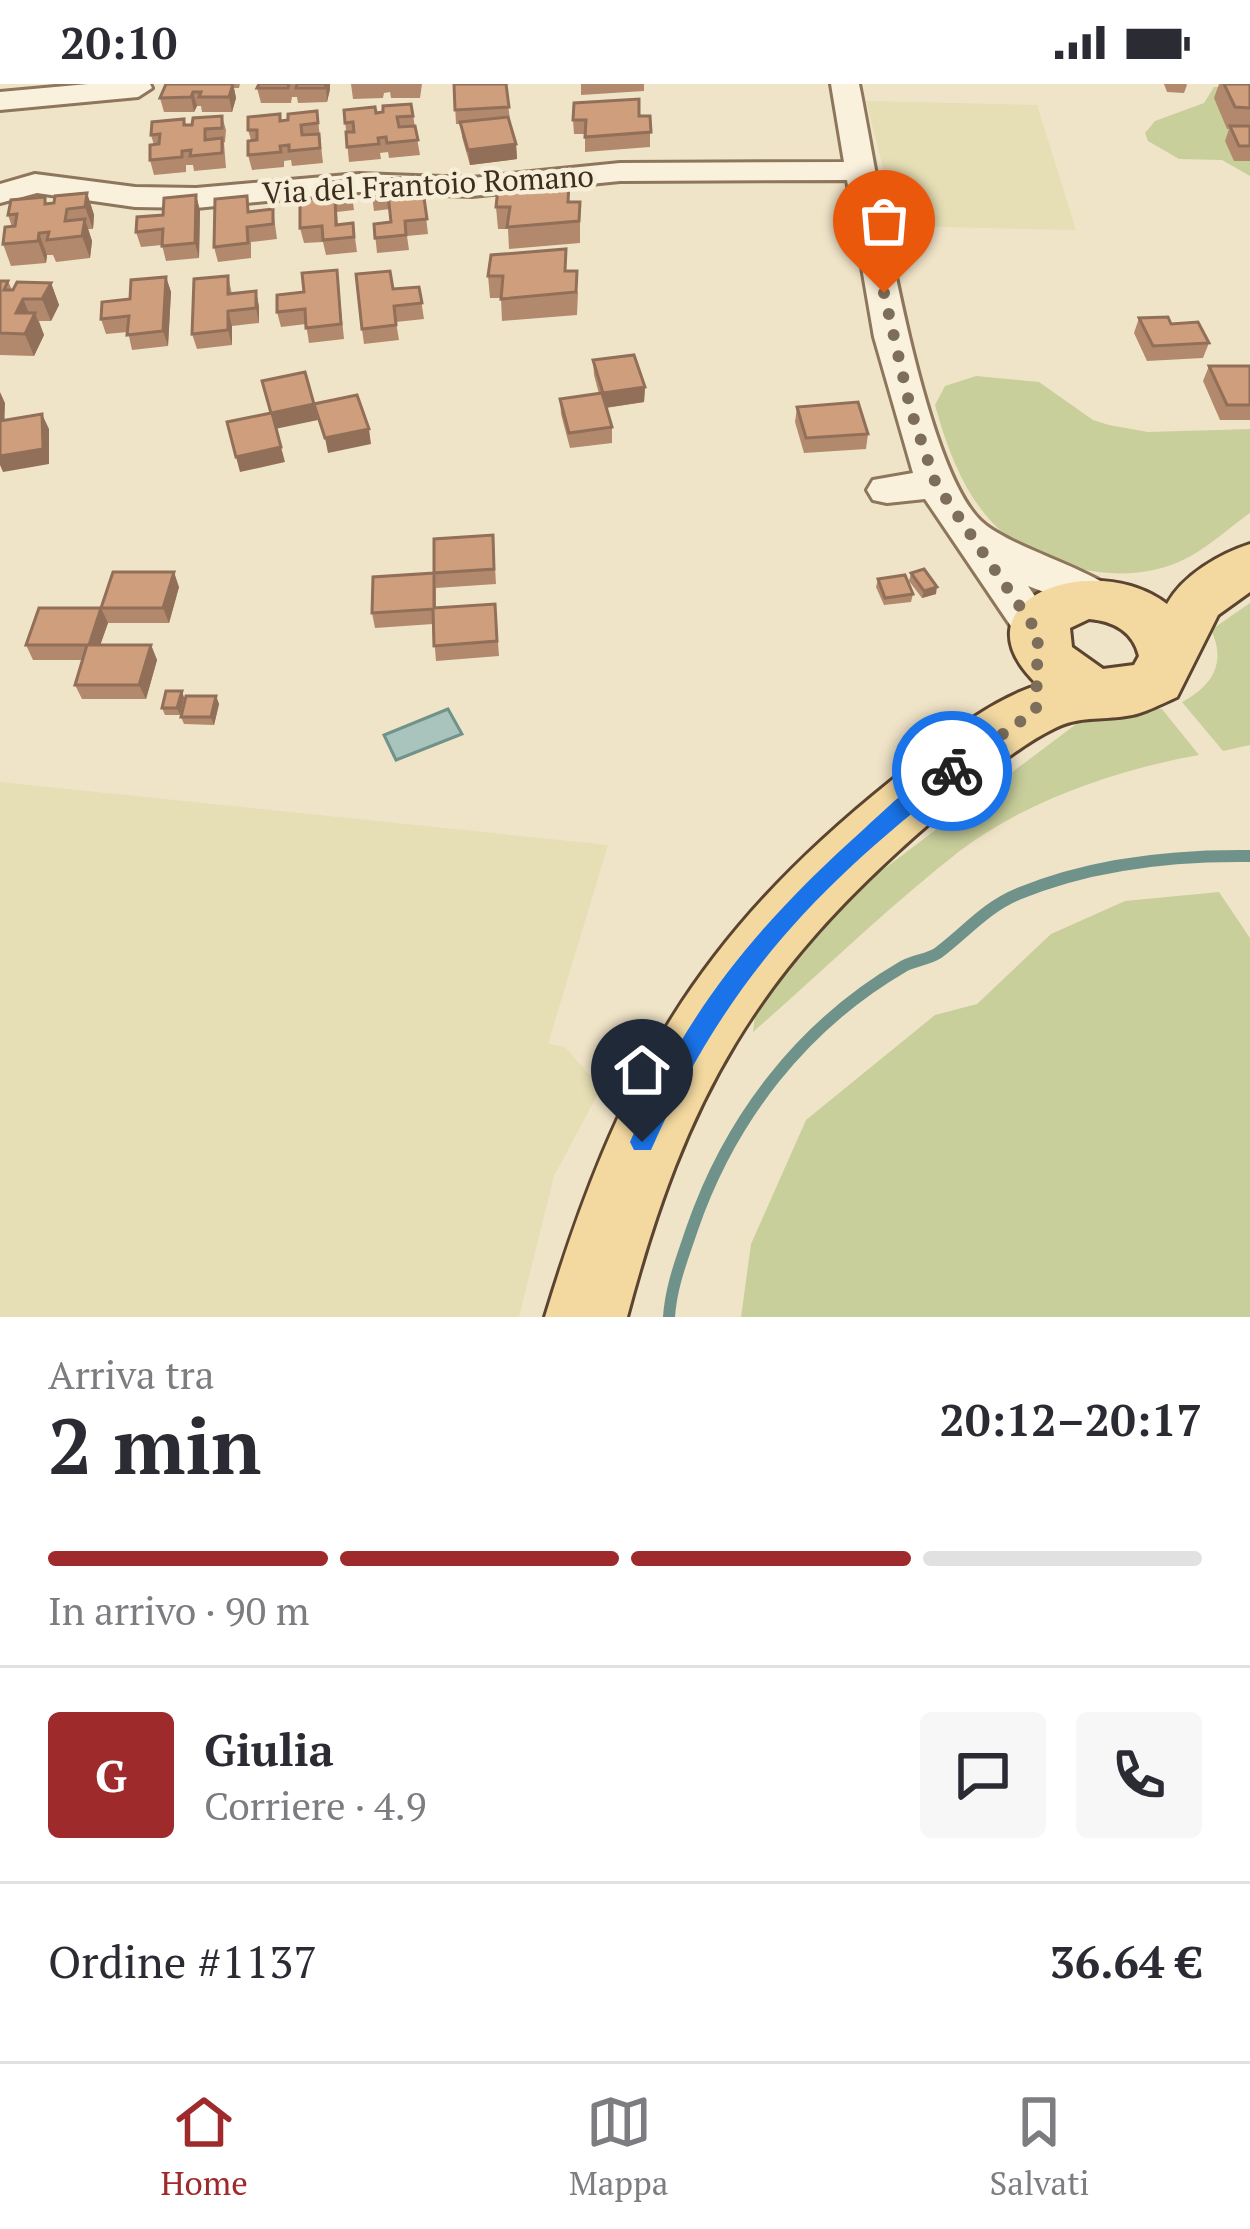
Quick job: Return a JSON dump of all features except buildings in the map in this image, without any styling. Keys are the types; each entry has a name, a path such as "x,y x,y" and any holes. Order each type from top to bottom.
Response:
{"main road":[{"path":"1053,671 1125,693 1148,687 1163,674 1197,602 1250,564"},
{"path":"1053,671 1042,620 1056,606 1077,598 1197,602"},
{"path":"1108,600 1150,620 1163,637 1168,656"},
{"path":"586,1317 613,1221 652,1117 697,1034 746,960 797,902 1053,671"}],"street":[{"path":"845,84 897,358 936,484 1053,671"},
{"path":"0,101 138,88"},
{"name":"Via del Frantoio Romano","path":"0,194 44,183 126,196 184,199 359,183 480,187 620,172 859,171"},
{"path":"887,490 936,484"},
{"path":"970,532 1042,574 1108,600"}],"shaded area":[{"path":"866,101 1037,105 1076,230 898,226"},
{"path":"0,782 608,845 548,1044 565,1047 601,1088 554,1176 519,1317 0,1317"}],"green space":[{"path":"1214,87 1250,87 1250,176 1222,160 1179,159 1148,141 1145,133 1155,121 1204,103"},
{"path":"976,376 1039,382 1093,420 1109,425 1148,432 1250,429 1250,513 1189,557 1145,572 1098,572 1033,553 988,518 957,468 945,438 935,405 945,386"},
{"path":"1250,603 1250,745 1223,751 1182,702 1214,672 1217,653 1211,630"},
{"path":"1112,697 1142,708 1162,709 1199,755 1074,789 986,832 908,894 753,1032 757,999 852,893"},
{"path":"1219,892 1250,938 1250,1317 741,1317 751,1244 806,1120 935,1015 977,1004 1051,934 1125,901"}],"water":[{"path":"448,709 462,734 396,760 384,735"}],"waterway":[{"path":"669,1317 692,1229 749,1113 802,1046 867,990 904,966 938,953 1006,899 1045,884 1132,863 1250,856"}],"way so far":[{"path":"884,293 911,411 936,484 1038,633 1036,710 952,771"}],"route":[{"path":"642,1142 674,1071 746,960 797,902 893,815 952,771"}]}
